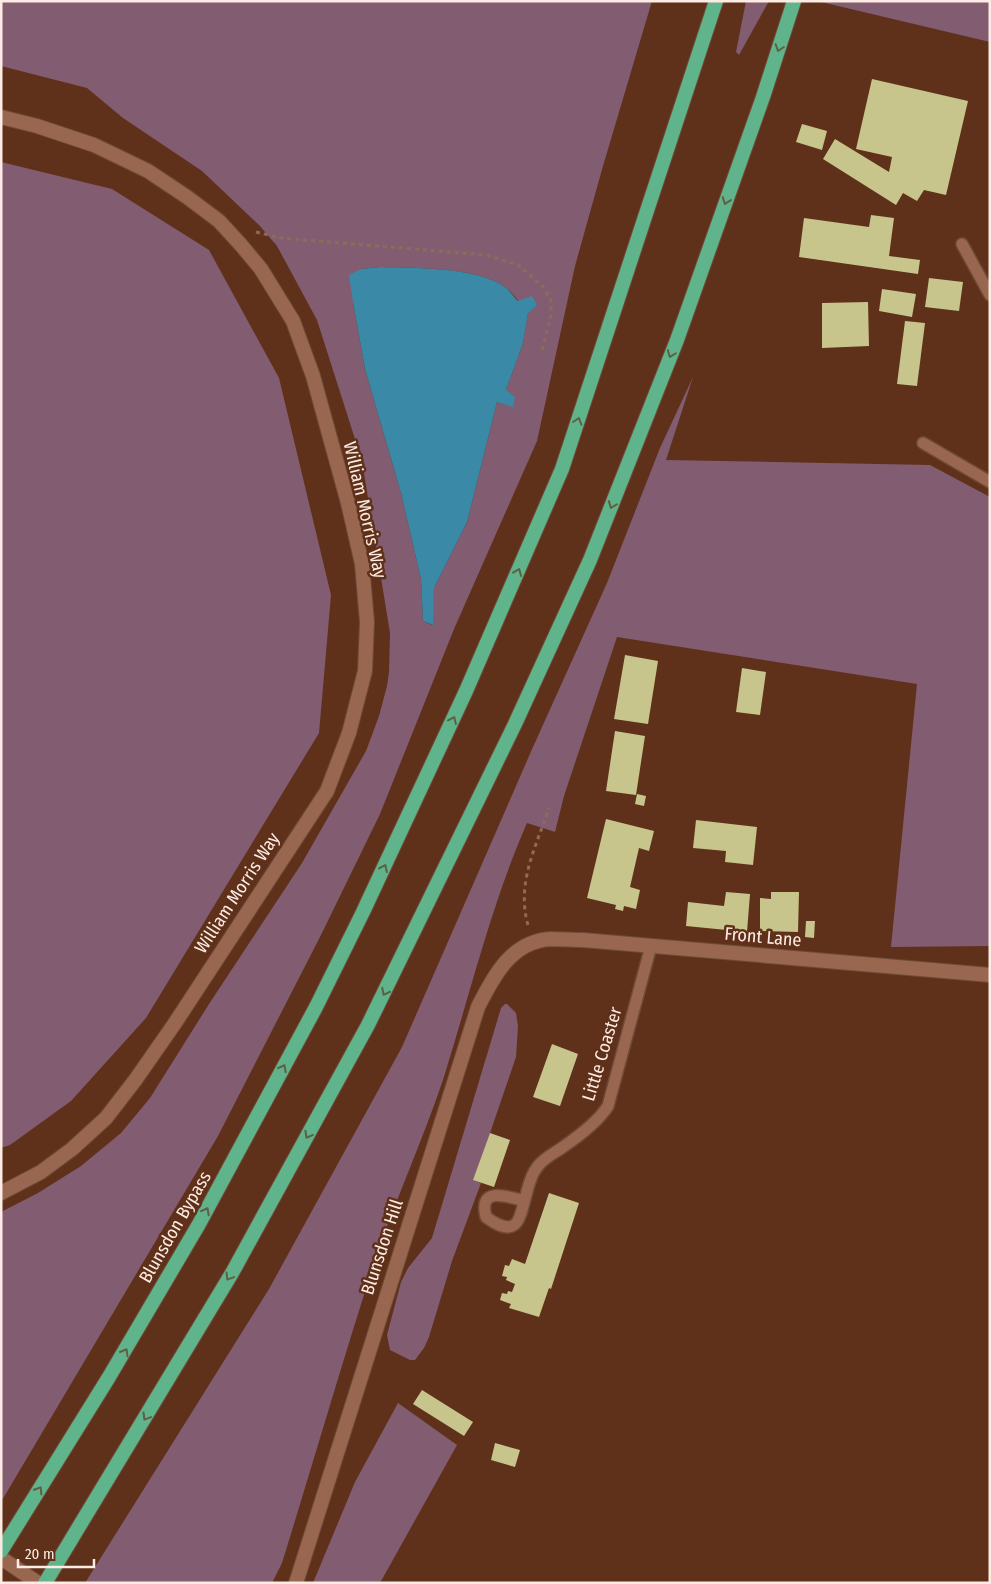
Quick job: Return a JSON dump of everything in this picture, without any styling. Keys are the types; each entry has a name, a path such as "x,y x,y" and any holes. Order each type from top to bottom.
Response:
{"highway":[{"name":"Blunsdon Bypass","path":"1,1551 109,1377 199,1224 316,1007 363,912 466,691 562,469 716,1"},
{"path":"45,1583 232,1273 364,1033 511,733 590,560 676,340 763,97 794,1"}],"street":[{"name":"William Morris Way","path":"1,117 38,126 94,145 148,171 219,221 261,269 293,321 313,376 362,564 367,622 364,671 349,733 327,790 175,1023 106,1118 72,1149 41,1172 1,1193"},
{"name":"Front Lane","path":"534,942 559,939 990,975"},
{"name":"Blunsdon Hill","path":"296,1583 478,1007 494,976 504,962 520,948 534,942"},
{"path":"1,1558 38,1583"}],"lane":[{"path":"962,244 990,295"},
{"path":"923,443 990,482"},
{"name":"Little Coaster","path":"524,1201 530,1179 539,1164 585,1130 602,1115 608,1106 651,946"}],"path":[{"path":"241,245 255,232 281,238 486,255 518,265 543,287 551,300 551,315 541,354"},
{"path":"534,942 525,913 524,886 549,808"}],"shaded area":[{"path":"1,1 652,1 575,266 537,441 454,629 380,814 321,935 218,1136 1,1502 1,1212 38,1193 81,1166 121,1133 150,1098 209,1004 302,863 366,751 379,716 387,686 390,633 362,461 317,320 277,246 259,225 202,171 123,118 87,88 1,66","holes":["381,267 426,268 459,272 490,279 502,285 513,294 528,312 523,343 506,390 513,406 497,402 467,522 434,588 432,625 423,621 421,579 401,493 365,369 353,302 361,269"]},
{"path":"746,1 769,1 739,55 736,52"},
{"path":"817,1 990,1 990,42"},
{"path":"1,162 112,189 209,250 279,378 331,595 319,733 146,1018 71,1101 10,1145 1,1148"},
{"path":"693,377 666,460 930,465 990,497 990,946 891,947 917,684 617,637 564,796 555,832 527,823 502,886 443,1080 374,1263 282,1563 272,1583 85,1583 269,1289 402,1047 607,583 660,448"},
{"path":"505,1004 516,1013 518,1026 516,1057 474,1180 481,1183 452,1261 429,1337 415,1360 410,1360 390,1350 387,1335 401,1282 408,1268 432,1238 501,1008"},
{"path":"398,1403 457,1445 380,1583 313,1583 355,1482"}],"water":[{"path":"381,267 427,268 475,275 490,279 504,286 518,301 532,296 537,305 528,313 523,343 506,390 515,397 513,407 497,402 467,522 434,588 433,625 423,621 421,579 401,493 365,369 349,275 361,269"}],"building":[{"path":"872,79 968,101 946,195 924,190 917,201 903,193 896,205 823,159 835,139 889,172 892,157 856,149"},
{"path":"802,124 827,131 822,150 796,142"},
{"path":"871,215 894,218 889,256 920,260 918,274 799,257 804,218 869,227"},
{"path":"929,278 963,282 959,311 925,307"},
{"path":"882,289 916,294 912,317 879,311"},
{"path":"868,302 869,346 822,348 822,303"},
{"path":"905,321 925,323 917,386 897,384"},
{"path":"625,655 658,661 648,724 614,719"},
{"path":"742,668 766,672 760,715 736,712"},
{"path":"615,731 645,736 636,795 606,791"},
{"path":"637,794 646,796 644,806 635,804"},
{"path":"606,819 654,831 649,851 639,848 630,887 640,890 636,909 624,906 623,911 615,909 616,905 587,898"},
{"path":"696,820 757,827 753,865 725,862 726,851 693,848"},
{"path":"726,892 750,894 747,932 686,926 688,902 724,906"},
{"path":"771,892 799,892 798,932 760,931 760,898 771,899"},
{"path":"806,921 815,921 814,938 805,937"},
{"path":"552,1044 578,1054 560,1106 533,1097"},
{"path":"490,1133 510,1140 494,1187 473,1180"},
{"path":"549,1193 579,1203 551,1289 549,1288 539,1317 509,1308 511,1304 500,1300 502,1293 512,1292 515,1284 506,1280 507,1277 502,1276 505,1265 509,1266 512,1259 525,1264"},
{"path":"422,1390 473,1422 464,1436 413,1404"},
{"path":"495,1443 520,1450 515,1467 491,1460"}]}
